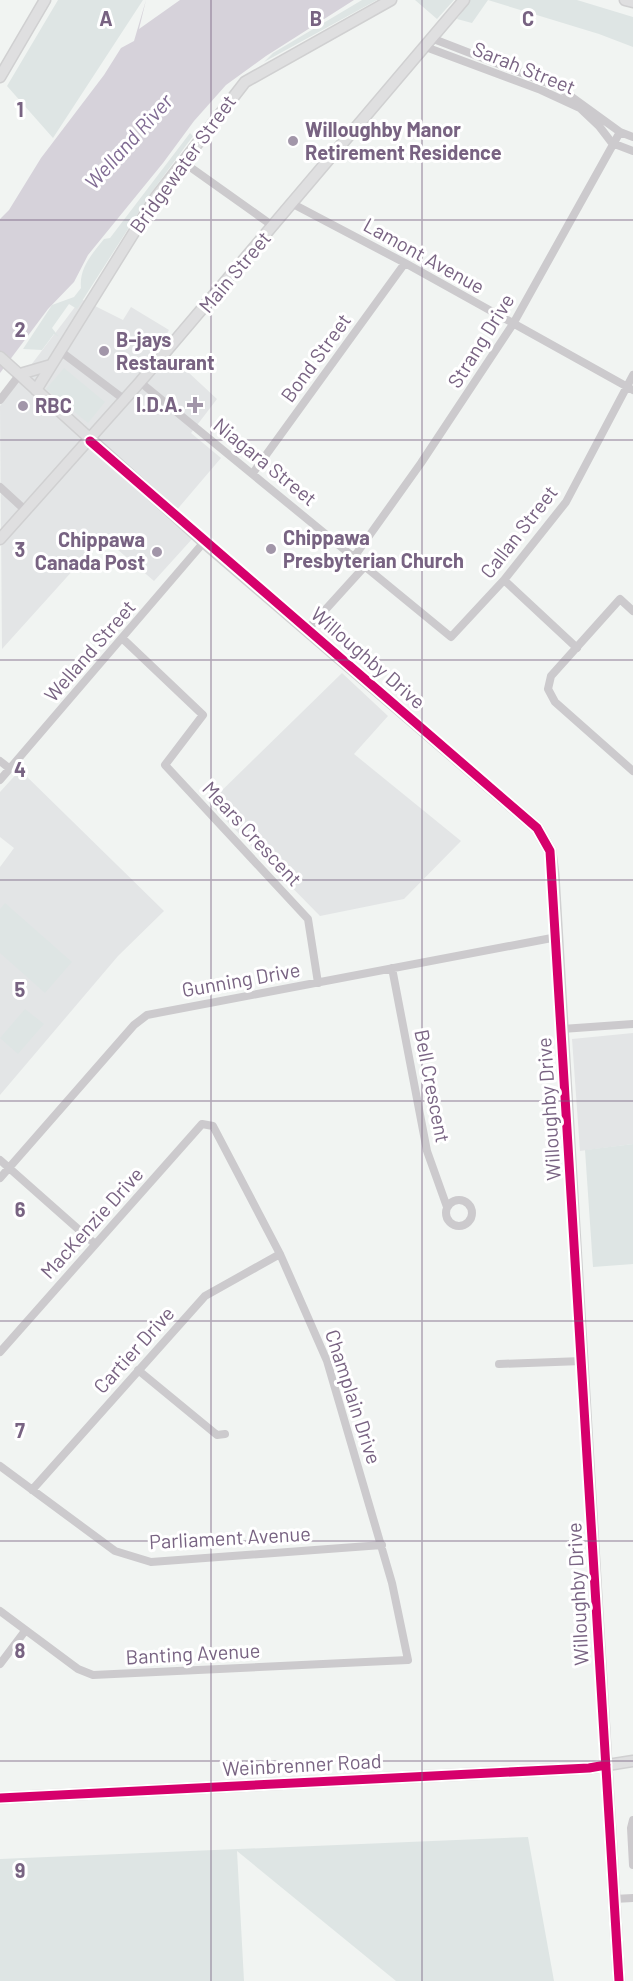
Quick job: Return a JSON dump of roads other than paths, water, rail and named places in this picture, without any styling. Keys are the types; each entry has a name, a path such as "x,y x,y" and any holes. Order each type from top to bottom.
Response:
{"street":[{"path":"0,77 45,0"},
{"name":"Bridgewater Street","path":"36,390 125,244 183,162 245,82 391,0"},
{"name":"Main Street","path":"0,538 141,382 464,0"},
{"path":"625,0 633,2"},
{"name":"Sarah Street","path":"427,42 558,87 620,132 633,137"},
{"name":"Sarah Street","path":"427,42 580,108 599,126 612,143 633,151"},
{"name":"Strang Drive","path":"354,557 421,464 513,324 620,132"},
{"path":"183,162 273,226"},
{"name":"Lamont Avenue","path":"292,204 405,263 630,388"},
{"name":"Bond Street","path":"253,473 405,263"},
{"path":"60,351 125,400"},
{"name":"Willoughby Drive","path":"0,357 204,542 537,828 550,851 619,1981"},
{"path":"0,400 18,373 51,365"},
{"name":"Callan Street","path":"451,637 504,580 566,502 630,388 633,375"},
{"name":"Niagara Street","path":"141,382 451,637"},
{"path":"0,487 25,510"},
{"name":"Welland Street","path":"0,780 204,542"},
{"path":"307,630 365,566"},
{"path":"504,580 577,648"},
{"path":"633,611 620,599 551,676 549,693 633,771"},
{"name":"Mears Crescent","path":"122,638 203,715 165,765 308,919 318,983"},
{"path":"0,760 10,769"},
{"name":"Gunning Drive","path":"0,1178 142,1018 154,1012 557,938"},
{"name":"Bell Crescent","path":"393,968 427,1151 447,1207"},
{"path":"562,1029 633,1024"},
{"name":"MacKenzie Drive","path":"0,1352 202,1124 213,1126"},
{"name":"Champlain Drive","path":"213,1126 280,1254 330,1371 382,1545 408,1660"},
{"path":"0,1160 95,1244"},
{"name":"Cartier Drive","path":"32,1490 205,1296 280,1254"},
{"path":"499,1364 582,1361"},
{"path":"138,1370 217,1435 225,1434"},
{"name":"Parliament Avenue","path":"0,1466 115,1551 151,1562 382,1545"},
{"name":"Banting Avenue","path":"0,1611 78,1669 93,1676 408,1660"},
{"path":"0,1664 25,1631"},
{"name":"Weinbrenner Road","path":"0,1798 565,1769 633,1761"},
{"path":"633,1820 631,1828 633,1865"},
{"path":"614,1899 633,1898"}],"water":[{"name":"Welland River","path":"146,0 139,29 180,0 354,0 266,56 226,85 194,121 88,255 74,282 48,309 0,373 0,219 9,210 41,158 104,75 121,48 134,41"}],"place":[{"name":"Willoughby Manor Retirement Residence","path":"293,141"},
{"name":"B-jays Restaurant","path":"104,351"},
{"name":"I.D.A.","path":"195,405"},
{"name":"RBC","path":"23,406"},
{"name":"Chippawa Presbyterian Church","path":"271,549"},
{"name":"Chippawa Canada Post","path":"157,552"}]}
